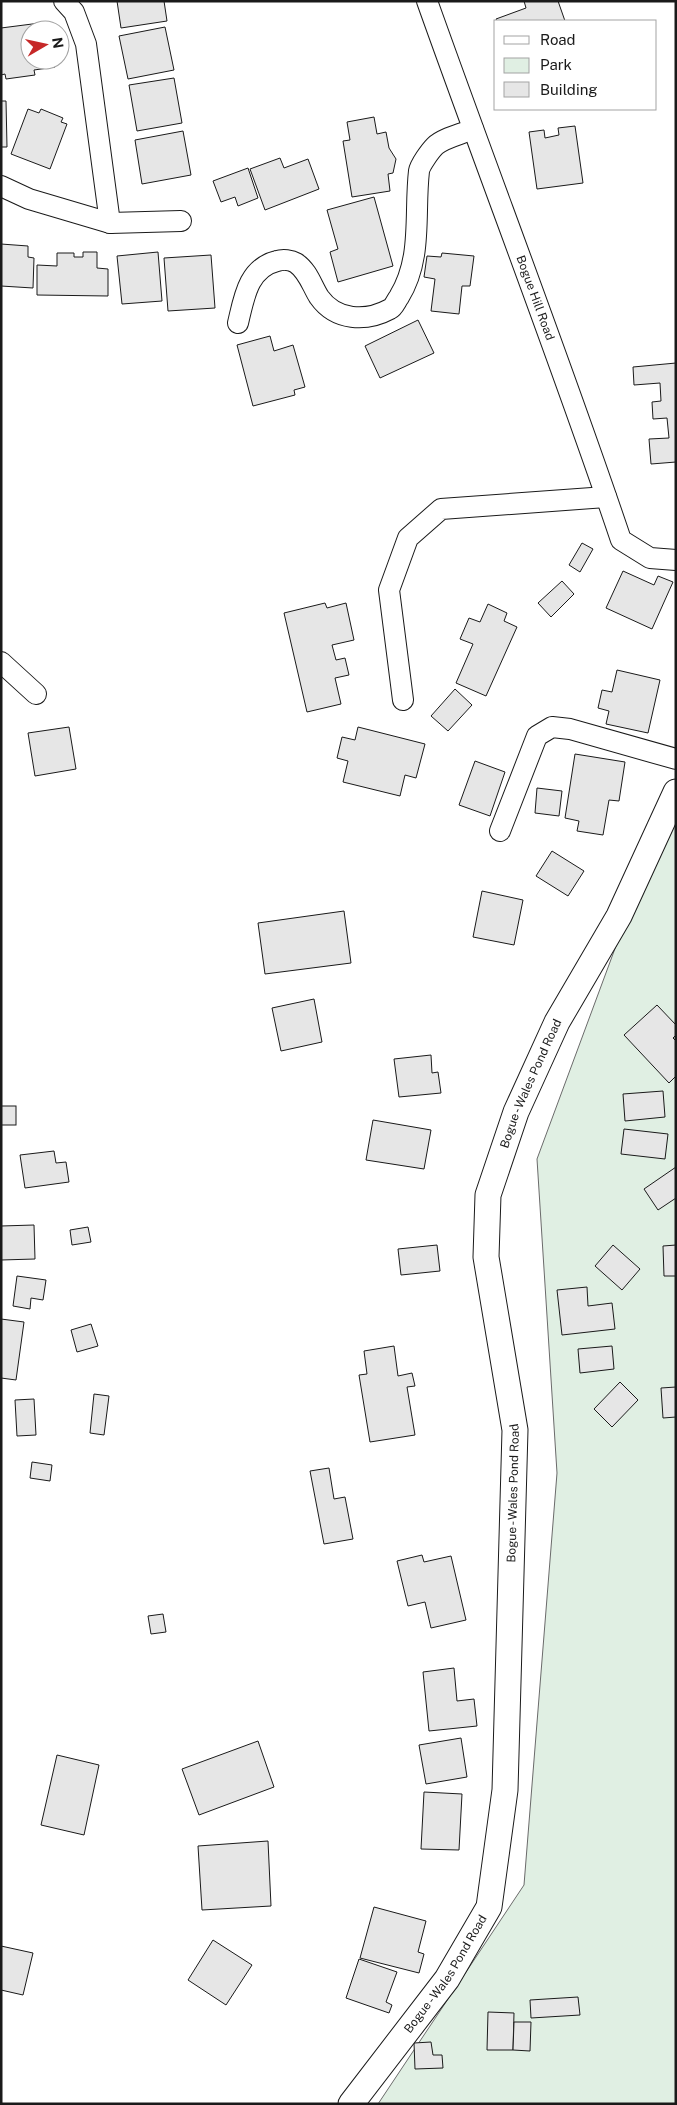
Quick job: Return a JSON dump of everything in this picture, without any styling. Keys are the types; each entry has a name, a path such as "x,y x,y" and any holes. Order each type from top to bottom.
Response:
{"street":[{"path":"64,1 74,12 86,44 110,223"},
{"name":"Bogue Hill Road","path":"427,1 586,436 621,540 650,558 676,560"},
{"path":"238,323 245,292 257,270 269,263 283,260 296,263 308,276 320,298 339,315 353,318 365,317 392,308 407,284 416,247 420,169 435,145 473,129"},
{"path":"1,186 29,199 110,223 181,221"},
{"path":"403,700 389,590 408,538 441,509 606,497"},
{"path":"1,662 36,694"},
{"path":"500,831 537,736 552,727 570,729 676,759"},
{"name":"Bogue - Wales Pond Road","path":"351,2104 447,1979 489,1907 505,1790 515,1430 486,1257 488,1195 516,1112 553,1031 619,916 676,792"}],"green space":[{"path":"676,784 676,2104 378,2104 524,1885 557,1473 537,1159"}],"building":[{"path":"117,1 164,1 167,21 121,28"},
{"path":"524,1 558,1 565,20 496,19 526,8"},
{"path":"20,26 20,70 34,70 35,75 6,79 5,74 1,75 1,28"},
{"path":"165,27 174,70 128,79 119,36"},
{"path":"174,78 182,123 137,131 129,85"},
{"path":"1,101 6,101 7,147 1,147"},
{"path":"28,109 39,113 41,109 63,118 61,122 67,124 50,169 11,154"},
{"path":"374,117 377,134 386,132 389,148 396,159 393,173 388,174 390,191 352,197 343,141 350,140 347,122"},
{"path":"575,126 583,183 537,189 529,132 544,130 545,138 559,135 558,128"},
{"path":"183,131 191,175 142,184 135,140"},
{"path":"280,158 284,168 308,159 319,189 265,210 250,169"},
{"path":"248,168 258,198 238,206 235,197 221,202 213,181"},
{"path":"374,197 393,266 338,282 330,252 338,249 327,210"},
{"path":"1,244 28,246 28,257 34,258 33,288 1,286"},
{"path":"83,252 97,252 97,268 108,269 108,296 37,295 37,265 57,266 57,253 74,253 74,257 83,257"},
{"path":"158,252 162,301 122,304 117,256"},
{"path":"442,253 474,256 470,286 462,286 459,314 431,311 435,279 424,277 427,256 441,257"},
{"path":"211,255 215,308 168,311 164,258"},
{"path":"418,320 434,353 380,378 365,346"},
{"path":"270,336 274,351 293,345 305,387 294,390 295,395 253,406 237,345"},
{"path":"676,363 676,462 651,464 649,439 669,438 667,418 653,419 652,402 661,401 660,383 634,385 633,367"},
{"path":"582,543 593,549 580,572 569,565"},
{"path":"623,571 654,585 658,576 673,582 652,629 606,608"},
{"path":"562,581 574,594 551,617 538,603"},
{"path":"325,603 327,608 346,603 354,640 332,645 336,660 345,658 349,675 335,678 341,704 307,712 284,613"},
{"path":"488,604 507,613 504,621 517,627 486,696 456,683 473,644 460,639 469,618 480,622"},
{"path":"617,670 660,680 648,733 606,724 609,711 598,708 602,690 612,692"},
{"path":"455,689 472,705 448,731 431,716"},
{"path":"69,727 76,769 35,776 28,733"},
{"path":"358,727 425,744 416,778 405,775 400,796 343,782 348,761 337,758 342,737 355,740"},
{"path":"575,754 625,762 619,801 609,800 603,835 577,831 579,821 565,818"},
{"path":"475,761 505,772 490,816 459,805"},
{"path":"537,788 562,791 559,816 535,813"},
{"path":"552,851 584,871 568,896 536,876"},
{"path":"482,891 523,900 514,945 473,937"},
{"path":"344,911 351,963 265,974 258,923"},
{"path":"314,999 322,1042 281,1051 272,1008"},
{"path":"657,1005 676,1025 676,1035 673,1038 676,1041 676,1076 669,1083 624,1035"},
{"path":"431,1055 432,1073 438,1072 441,1093 399,1097 394,1059"},
{"path":"663,1091 665,1117 625,1121 623,1094"},
{"path":"1,1106 16,1106 16,1125 1,1125"},
{"path":"373,1120 431,1130 424,1169 366,1160"},
{"path":"624,1129 668,1134 665,1159 621,1154"},
{"path":"54,1151 56,1163 66,1162 69,1182 25,1188 20,1155"},
{"path":"676,1167 676,1198 658,1210 644,1189"},
{"path":"34,1225 35,1259 1,1260 1,1226"},
{"path":"88,1227 91,1242 72,1245 70,1230"},
{"path":"437,1245 440,1271 401,1275 398,1249"},
{"path":"613,1245 640,1269 622,1290 595,1266"},
{"path":"676,1245 676,1276 664,1276 663,1246"},
{"path":"17,1276 46,1280 43,1300 31,1298 30,1309 13,1306"},
{"path":"587,1287 588,1306 612,1303 615,1329 562,1335 557,1290"},
{"path":"1,1319 24,1322 16,1380 1,1378"},
{"path":"91,1324 98,1346 77,1352 71,1330"},
{"path":"394,1346 398,1376 412,1373 415,1386 407,1387 415,1435 370,1442 359,1375 367,1374 364,1351"},
{"path":"612,1346 614,1369 580,1373 578,1349"},
{"path":"620,1382 638,1400 612,1427 594,1409"},
{"path":"676,1387 676,1417 663,1418 661,1388"},
{"path":"94,1394 109,1396 104,1435 90,1433"},
{"path":"34,1399 36,1435 17,1436 15,1400"},
{"path":"32,1462 52,1465 50,1481 30,1478"},
{"path":"329,1468 334,1499 345,1497 353,1539 324,1544 310,1471"},
{"path":"422,1555 424,1562 451,1556 466,1620 431,1628 425,1602 408,1606 397,1561"},
{"path":"163,1614 166,1632 151,1634 148,1616"},
{"path":"454,1668 457,1701 474,1699 477,1726 429,1731 423,1672"},
{"path":"461,1738 467,1777 426,1784 419,1745"},
{"path":"258,1741 274,1787 199,1815 182,1769"},
{"path":"57,1755 99,1765 84,1835 41,1825"},
{"path":"424,1792 462,1794 459,1850 421,1849"},
{"path":"268,1841 271,1906 202,1910 198,1846"},
{"path":"374,1907 426,1921 418,1952 424,1954 419,1973 360,1958"},
{"path":"213,1940 252,1965 226,2005 188,1980"},
{"path":"1,1946 33,1953 23,1995 1,1990"},
{"path":"359,1959 397,1972 386,2002 392,2005 389,2013 346,1998"},
{"path":"578,1997 580,2015 531,2018 530,2000"},
{"path":"488,2012 514,2013 513,2050 487,2050"},
{"path":"514,2022 531,2022 530,2051 513,2050"},
{"path":"431,2042 433,2055 442,2055 443,2068 415,2069 414,2043"}]}
